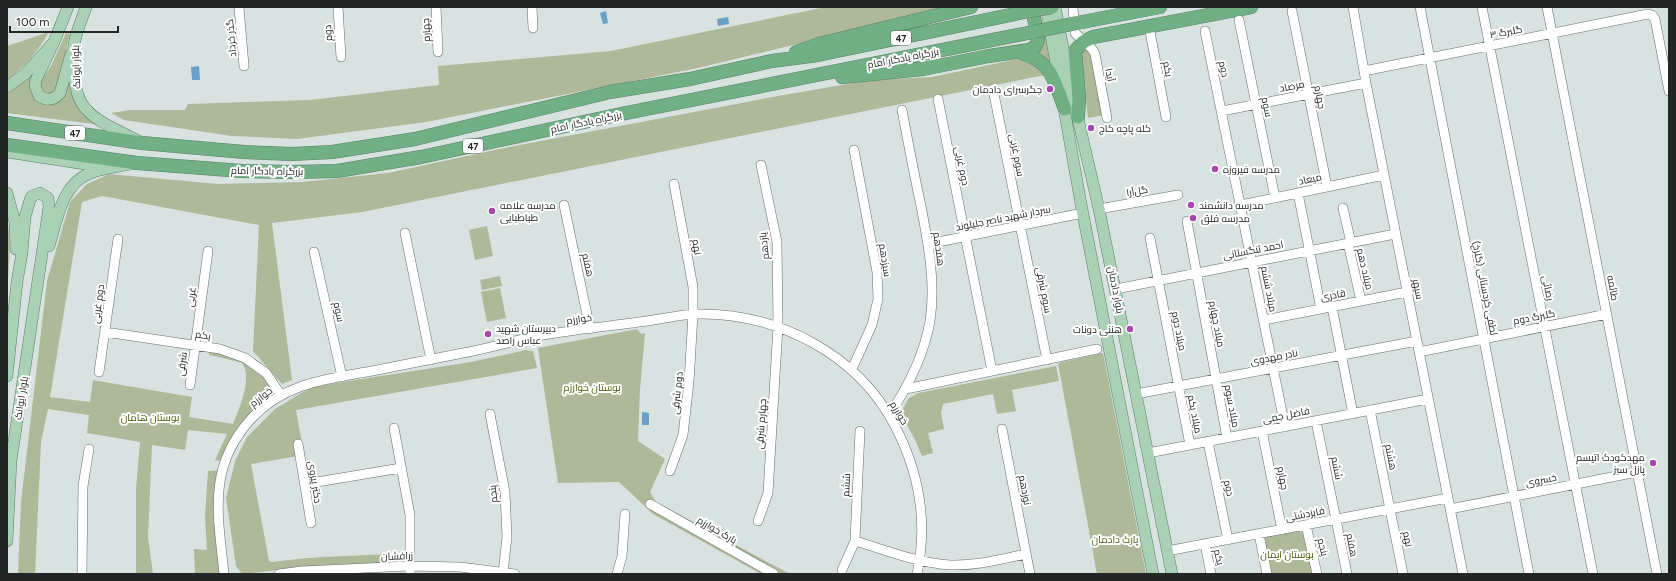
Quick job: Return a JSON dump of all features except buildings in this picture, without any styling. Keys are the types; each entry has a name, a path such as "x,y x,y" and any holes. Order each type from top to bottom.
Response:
{"highway":[{"path":"772,61 819,44 970,7"},
{"name":"بزرگراه یادگار امام","path":"7,123 142,143 244,152 292,154 332,152 415,139 610,92 690,79 772,61 818,55 1030,9 1052,7"},
{"name":"بزرگراه یادگار امام","path":"7,145 137,163 242,171 337,171 421,157 621,114 1160,7"},
{"path":"1078,117 1080,98 1074,50 1083,42 1093,37 1251,7"},
{"path":"805,78 855,76 923,70 1035,48 1037,44 1030,9"},
{"path":"1019,52 1039,60 1050,70 1065,109"}],"main road":[{"path":"68,7 54,42 36,80 35,86 37,93 44,99 52,98 60,93 74,45"},
{"name":"بلوار ایوانک","path":"86,7 74,45 75,83 80,101 86,109 98,119 142,143"},
{"name":"بلوار دادمان","path":"1046,7 1083,213 1153,574"},
{"name":"بلوار دادمان","path":"1055,7 1078,117 1100,208 1172,574"},
{"path":"7,87 25,74 54,42"},
{"path":"7,152 109,168"},
{"path":"38,279 62,204 68,191 78,180 87,174 137,163"},
{"path":"7,193 15,222 17,282"},
{"path":"17,282 22,260 27,206 32,196 40,193 46,195 49,202 38,279"},
{"name":"بلوار ایوانک","path":"7,541 11,461 38,279"},
{"name":"بلوار ایوانک","path":"7,376 17,282"}],"street":[{"name":"گذر خرداد","path":"239,7 244,66"},
{"name":"دوم","path":"338,7 341,57"},
{"name":"چهارم","path":"436,7 438,52"},
{"path":"532,7 533,28"},
{"name":"آیدا","path":"1072,7 1075,33 1092,49 1095,54 1107,118"},
{"name":"سپهر","path":"1353,7 1366,83 1463,574"},
{"name":"لطفی کردستانی (گلرخ)","path":"1420,7 1529,574"},
{"name":"رضائی","path":"1482,7 1593,574"},
{"name":"طائمه","path":"1547,7 1657,574"},
{"name":"چهارم","path":"1292,11 1327,187"},
{"name":"گلبرگ ۳","path":"1364,71 1648,14 1652,15 1655,19 1669,91"},
{"name":"سوم","path":"1239,20 1275,198"},
{"name":"یکم","path":"1149,26 1166,117"},
{"name":"دوم","path":"1205,31 1241,205"},
{"name":"مرصاد","path":"1222,111 1366,83"},
{"name":"سوم غربی","path":"993,89 1020,226"},
{"name":"دوم غربی","path":"938,99 965,237"},
{"name":"هفدهم","path":"889,415 906,389 922,350 930,321 933,286 928,244 902,110"},
{"name":"سیزدهم","path":"852,369 872,325 878,299 877,272 854,150"},
{"name":"یازدهم","path":"761,165 777,242 778,326"},
{"name":"میعاد","path":"1241,205 1384,175"},
{"name":"نهم","path":"674,184 693,287 693,314"},
{"path":"1298,193 1322,309"},
{"name":"گل‌آرا","path":"1100,208 1178,195"},
{"name":"هفتم","path":"564,205 590,329"},
{"name":"میلاد ششم","path":"1241,205 1264,320"},
{"name":"میلاد دهم","path":"1343,208 1361,301"},
{"name":"سردار شهید ناصر جلیلوند","path":"928,244 1083,213"},
{"name":"میلاد چهارم","path":"1187,221 1216,379"},
{"name":"سوم شرقی","path":"1020,226 1047,360"},
{"path":"405,234 431,360"},
{"name":"احمد تنگستانی","path":"1116,289 1396,234"},
{"path":"965,237 992,371"},
{"name":"میلاد دوم","path":"1150,238 1179,386"},
{"name":"دوم غربی","path":"99,372 118,239"},
{"name":"غربی","path":"196,345 208,251"},
{"name":"سوم","path":"314,252 342,377"},
{"name":"قادری","path":"1264,320 1407,292"},
{"path":"1332,307 1353,414"},
{"name":"خوارزم","path":"224,574 218,514 218,493 223,464 235,441 252,418 281,395 309,383 431,360 534,337 693,314 733,316 778,326 813,343 852,369 889,415 905,446 921,505 922,537 918,574"},
{"name":"دوم شرقی","path":"670,471 683,435 689,382 693,314"},
{"name":"گلبرگ دوم","path":"1419,352 1607,314"},
{"path":"1264,320 1286,427"},
{"name":"چهارم شرقی","path":"758,521 768,494 778,326"},
{"name":"یکم","path":"105,332 220,349 245,358 266,374 281,395"},
{"name":"نادر مهدوی","path":"1136,394 1417,341"},
{"name":"شرقی","path":"190,385 196,345"},
{"path":"906,389 1097,349"},
{"name":"میلاد سوم","path":"1216,379 1227,438"},
{"name":"میلاد یکم","path":"1179,386 1190,445"},
{"name":"فاضل جمی","path":"1148,453 1428,399"},
{"name":"هشتم","path":"1370,410 1390,509"},
{"name":"پنجم","path":"490,414 505,492 507,537 503,573"},
{"name":"ششم","path":"1316,421 1336,519"},
{"path":"394,428 410,516 410,570"},
{"name":"نوزدهم","path":"1002,430 1030,574"},
{"name":"ششم","path":"842,570 854,541 860,431"},
{"name":"چهارم","path":"1262,431 1282,530"},
{"name":"دوم","path":"1208,442 1228,540"},
{"name":"دکتر پیروی","path":"298,444 311,523"},
{"path":"82,574 84,486 89,449"},
{"path":"304,484 401,468"},
{"name":"خسروی","path":"1450,509 1637,472"},
{"name":"فایزدشتی","path":"1167,551 1448,498"},
{"name":"پارک خوارزم","path":"650,504 774,574"},
{"name":"نهم","path":"1390,509 1404,574"},
{"path":"617,574 622,556 625,514"},
{"name":"هفتم","path":"1336,519 1347,574"},
{"name":"پنجم","path":"1306,525 1317,574"},
{"path":"1259,534 1267,574"},
{"path":"854,541 920,561 950,565 981,563 1026,554"},
{"name":"یکم","path":"1205,544 1211,574"},
{"name":"زرافشان","path":"279,574 302,571 460,568 515,574"}],"green space":[{"path":"826,7 949,7 698,68 426,122 297,139 232,136 124,120 111,113 131,110 185,110 188,104 310,100 439,85 438,66 611,51"},
{"path":"49,32 31,58 20,70 7,80 7,46"},
{"path":"66,33 70,34 57,88 52,93 45,94 40,90 39,84 51,66"},
{"path":"1044,35 1047,35 1055,77 1032,53 1043,43"},
{"path":"1085,47 1092,54 1104,115 1088,118 1080,48"},
{"name":"بوستان هامان","path":"1017,59 1038,63 1045,75 362,212 272,223 292,380 282,384 253,351 259,225 102,196 82,202 50,397 90,402 93,380 192,397 189,417 233,424 246,385 245,369 242,363 209,355 209,352 232,356 249,364 263,376 276,396 222,461 215,460 227,434 188,430 185,450 152,445 148,537 153,574 136,574 136,490 140,442 87,433 89,415 48,409 41,442 35,574 18,574 21,502 47,281 70,202 87,184 109,174 218,184 302,182 388,173 509,147 778,96 870,80 932,77"},
{"path":"38,66 34,75 45,103 70,72 73,93 109,126 7,113 7,91"},
{"path":"7,210 10,245 7,297"},
{"path":"487,226 493,256 475,260 469,230"},
{"path":"500,276 502,286 482,290 480,280"},
{"path":"500,288 506,318 487,322 481,292"},
{"name":"بوستان خوارزم","path":"637,329 641,334 645,333 640,389 638,441 665,459 650,492 656,502 790,574 761,574 653,514 619,482 558,483 538,348"},
{"path":"526,350 533,351 537,368 296,410 304,455 251,464 269,561 272,562 340,556 407,554 406,562 324,565 242,574 236,566 226,498 235,461 247,437 275,409 303,392 317,386 471,362"},
{"name":"پارک دادمان","path":"1103,353 1146,574 1097,574 1058,363"},
{"path":"1056,366 1059,381 1012,390 1016,411 997,414 993,394 943,404 941,413 944,429 928,433 933,453 922,456 902,415 903,408 909,398 918,393"},
{"path":"221,470 221,568 218,574 195,574 194,549 207,550 205,517 208,471"},
{"name":"بوستان ایمان","path":"1302,529 1313,574 1270,574 1263,537"}],"water":[{"path":"606,11 608,23 603,24 600,13"},
{"path":"728,17 729,24 718,26 717,19"},
{"path":"199,66 200,80 192,80 191,67"},
{"path":"642,412 649,413 649,425 642,425"}],"place":[{"name":"جگرسرای دادمان","path":"1050,89"},
{"name":"کله پاچه کاج","path":"1091,128"},
{"name":"مدرسه فیروزه","path":"1215,169"},
{"name":"مدرسه دانشمند","path":"1191,205"},
{"name":"مدرسه علامه طباطبایی","path":"492,211"},
{"name":"مدرسه فلق","path":"1193,218"},
{"name":"هننی دونات","path":"1130,329"},
{"name":"دبیرستان شهید عباس راصد","path":"488,334"},
{"name":"مهدکودک اتیسم پازل سبز","path":"1653,463"}]}
